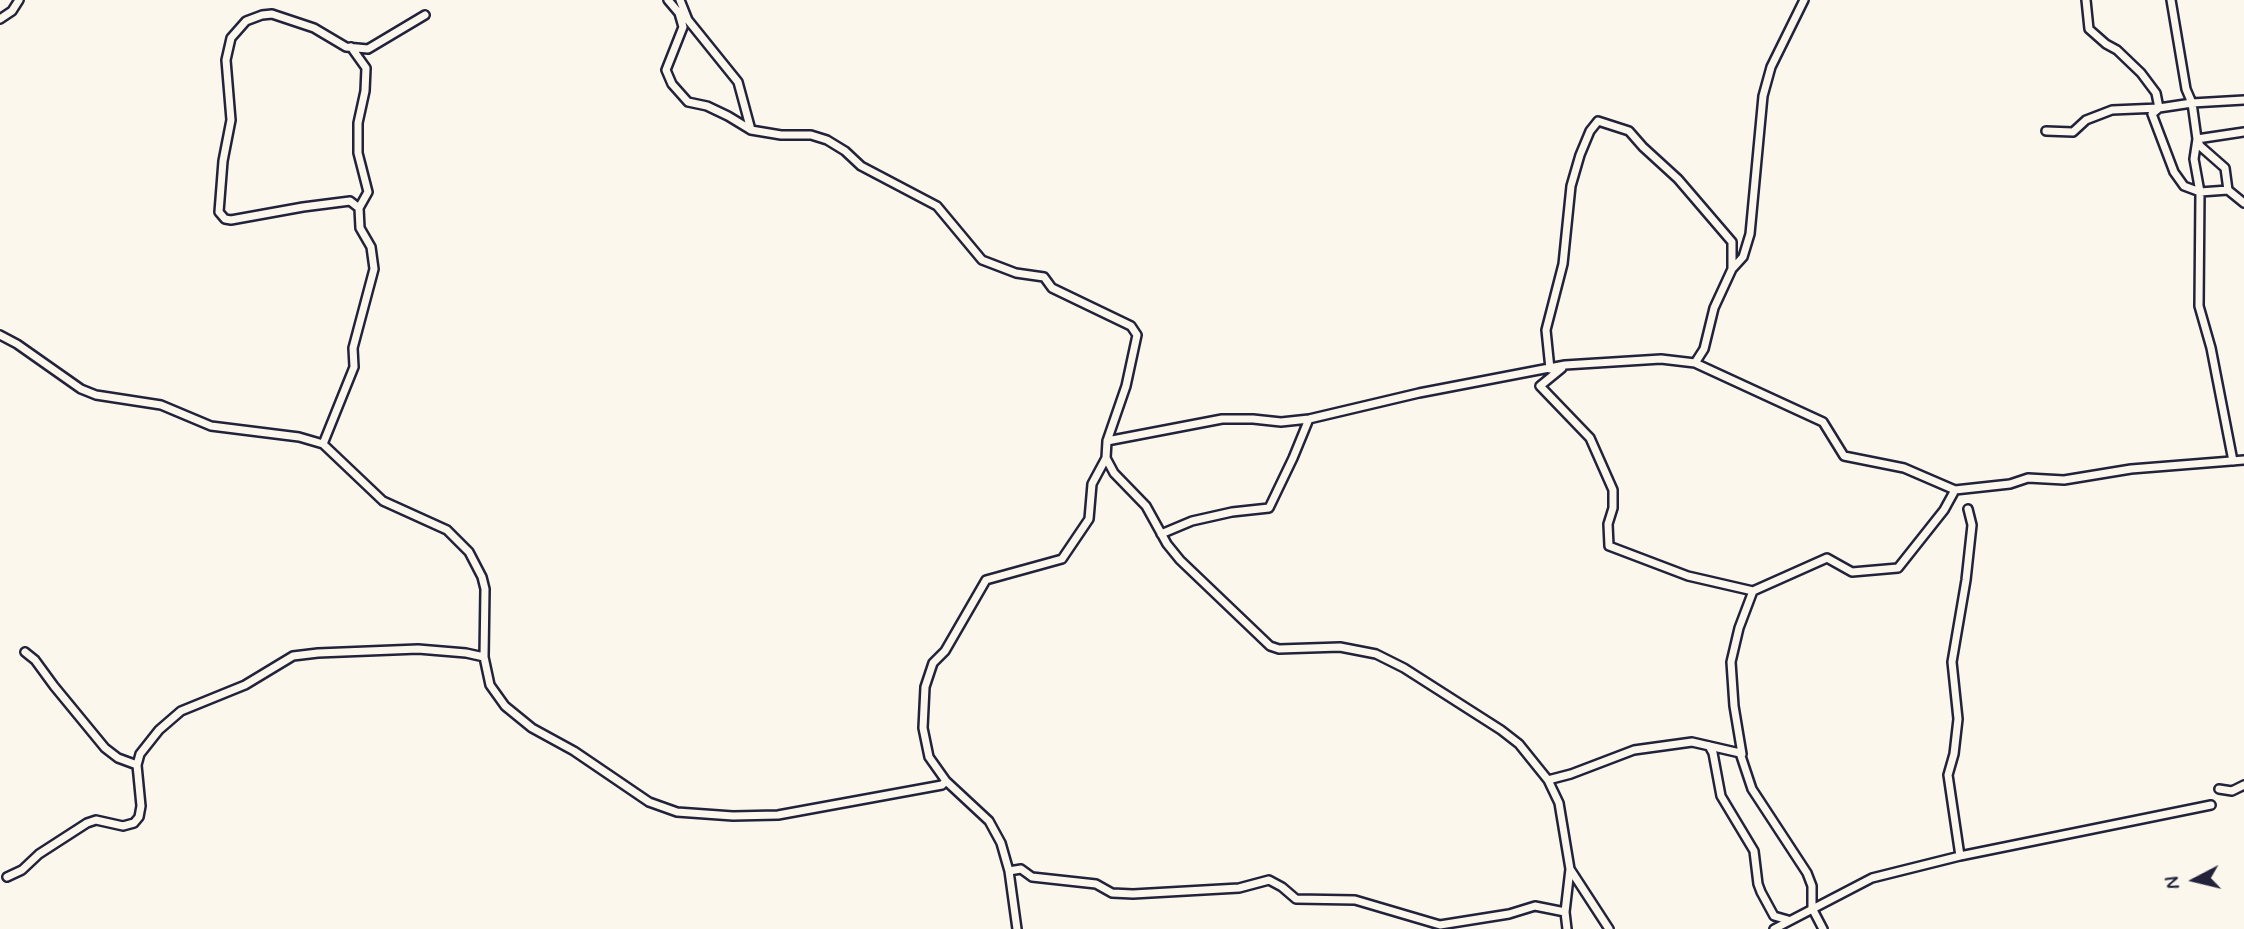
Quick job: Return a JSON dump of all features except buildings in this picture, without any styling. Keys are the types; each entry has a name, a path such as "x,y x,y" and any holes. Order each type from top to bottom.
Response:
{"street":[{"path":"0,19 12,11 19,0"},
{"path":"668,0 679,13 684,26 666,71 688,102 707,106 751,130 780,135 811,135 827,140 845,151 861,166 881,174 922,200 937,206 954,223 982,260 1016,273 1044,278 1052,288 1131,326 1137,335 1126,386 1107,441 1106,458 1092,484 1089,519 1062,559 986,580 945,651 933,663 925,687 923,728 929,757 946,781 989,821 1001,843 1009,871 1017,929"},
{"path":"680,0 688,20 738,82 751,130"},
{"path":"1695,363 1704,349 1714,308 1732,269 1743,257 1750,234 1763,96 1771,67 1804,0"},
{"path":"2086,0 2089,29 2117,50 2141,74 2156,93 2159,108"},
{"path":"2171,0 2197,139 2200,146 2225,168 2228,190 2244,203"},
{"path":"359,208 350,201 342,201 231,220 225,219 219,212 223,162 231,120 226,60 231,38 253,18 272,14 314,28 336,43 372,48 425,16"},
{"path":"323,444 354,367 353,348 374,269 371,247 360,228 359,208 368,192 358,153 358,123 365,90 366,68 351,47"},
{"path":"2046,131 2073,132 2086,120 2112,110 2244,100"},
{"path":"2159,108 2152,114 2174,172 2184,186 2200,192 2228,190"},
{"path":"1550,369 1546,330 1563,264 1571,186 1580,155 1590,131 1598,121 1629,131 1678,179 1729,237 1732,269"},
{"path":"2197,139 2244,132"},
{"path":"2197,139 2194,159 2200,192 2199,306 2211,348 2233,461"},
{"path":"0,335 81,389 96,395 161,405 211,426 290,435 323,444 383,501 447,530 469,552 482,577 485,589 484,657 490,685 505,706 532,728 574,751 649,802 677,812 733,816 778,815 942,785 946,781"},
{"path":"1107,441 1222,419 1281,422 1309,419 1419,393 1565,365 1661,359 1695,363 1823,422 1844,456 1904,468 1955,491 2010,484 2028,478 2064,480 2132,469 2244,460"},
{"path":"1565,365 1541,386 1590,438 1613,490 1613,508 1608,524 1609,546 1688,576 1753,591 1827,558 1852,572 1898,568 1944,510 1955,491"},
{"path":"1161,534 1192,521 1232,512 1269,508 1309,419"},
{"path":"1106,458 1114,473 1146,506 1161,534 1193,574 1270,646 1279,649 1364,650 1389,660 1519,744 1548,780 1559,803 1570,869 1565,912 1567,929"},
{"path":"1960,856 1948,775 1954,754 1958,719 1952,662 1972,525 1968,509"},
{"path":"1753,591 1739,628 1731,662 1734,706 1742,755 1752,789 1808,873 1812,886 1812,908 1823,929"},
{"path":"7,877 22,870 39,855 87,823 96,820 123,825 134,823 140,812 137,765 140,754 171,719 195,705 245,685 293,656 418,649 484,657"},
{"path":"25,652 36,660 49,681 105,748 118,758 137,765"},
{"path":"1548,780 1634,750 1692,742 1742,755"},
{"path":"1709,746 1713,752 1721,796 1754,851 1761,892 1774,916 1788,920"},
{"path":"2219,789 2232,791 2244,785"},
{"path":"1774,929 1872,878 1960,856 2211,805"},
{"path":"1009,871 1021,869 1032,877 1096,884 1112,893 1133,894 1238,888 1269,880 1296,898 1355,900 1440,925 1509,914 1535,906 1565,912"},
{"path":"1570,869 1609,929"}]}
